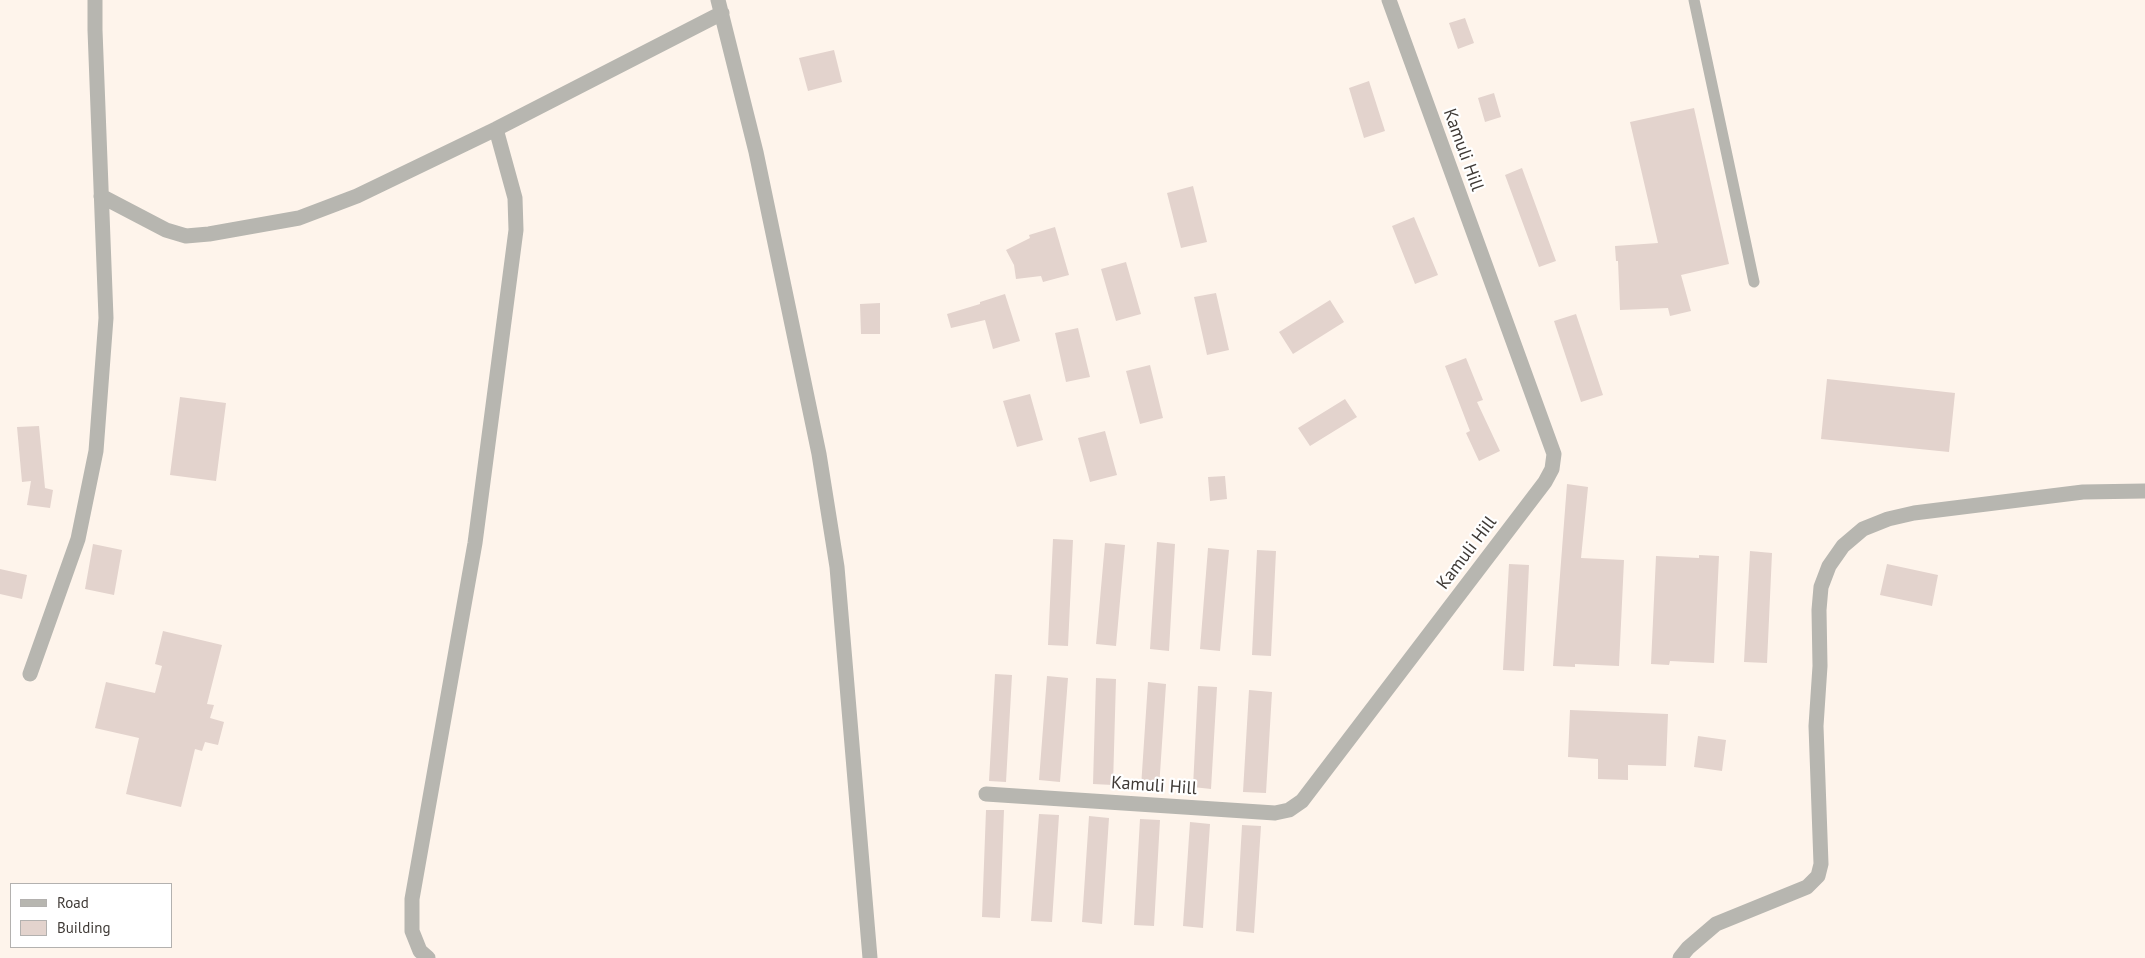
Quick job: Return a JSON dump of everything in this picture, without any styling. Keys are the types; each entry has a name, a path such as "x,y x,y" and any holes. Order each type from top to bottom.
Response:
{"street":[{"path":"30,674 78,539 96,451 106,318 95,0"},
{"name":"Kamuli Hill","path":"986,794 1275,813 1289,810 1302,801 1545,482 1552,469 1554,454 1388,0"},
{"path":"101,196 166,230 186,236 209,234 308,215 357,196 496,129 720,7 756,152 822,473 840,597 870,958"},
{"path":"428,958 420,951 412,930 412,899 475,543 516,230 515,198 496,129"},
{"path":"1680,958 1688,948 1716,924 1807,887 1818,876 1821,864 1816,743 1820,666 1819,610 1821,586 1829,566 1843,546 1863,529 1888,519 1914,512 2083,492 2145,491"}],"lane":[{"path":"1694,0 1754,282"}],"building":[{"path":"1465,18 1474,43 1458,49 1449,23"},
{"path":"834,50 842,82 808,91 799,58"},
{"path":"1369,81 1385,131 1364,138 1349,88"},
{"path":"1494,93 1501,117 1485,122 1478,98"},
{"path":"1694,108 1729,264 1681,275 1691,311 1670,316 1668,308 1620,310 1618,261 1616,261 1615,246 1658,243 1630,122"},
{"path":"1522,168 1556,261 1539,267 1505,175"},
{"path":"1193,186 1207,242 1181,248 1167,193"},
{"path":"1414,217 1438,275 1415,284 1392,226"},
{"path":"1055,227 1069,275 1043,282 1041,276 1016,279 1014,265 1006,250 1030,238 1029,235"},
{"path":"1126,262 1141,314 1116,321 1101,269"},
{"path":"1216,293 1229,350 1207,355 1194,297"},
{"path":"1005,294 1020,341 993,349 985,320 951,328 947,314"},
{"path":"1330,300 1344,322 1293,354 1279,332"},
{"path":"880,303 880,334 861,334 860,304"},
{"path":"1576,314 1603,395 1581,402 1554,321"},
{"path":"1078,328 1090,377 1066,382 1055,333"},
{"path":"1466,358 1483,400 1477,402 1500,451 1479,461 1466,433 1470,431 1445,366"},
{"path":"1150,365 1163,418 1140,424 1126,371"},
{"path":"1827,379 1955,393 1949,452 1821,439"},
{"path":"1030,394 1043,440 1017,447 1003,401"},
{"path":"180,397 226,403 216,481 170,475"},
{"path":"1345,399 1357,417 1310,446 1298,428"},
{"path":"39,426 45,488 53,490 50,508 27,505 31,481 22,482 17,427"},
{"path":"1105,431 1117,475 1090,482 1078,438"},
{"path":"1225,476 1227,499 1210,501 1208,477"},
{"path":"1567,484 1588,487 1581,558 1624,560 1619,666 1575,664 1575,667 1553,666"},
{"path":"1053,539 1073,540 1068,646 1048,645"},
{"path":"1157,542 1175,544 1169,651 1150,649"},
{"path":"1105,543 1125,545 1116,646 1096,644"},
{"path":"93,544 122,550 114,595 85,589"},
{"path":"1208,548 1229,550 1220,651 1200,649"},
{"path":"1257,550 1276,551 1271,656 1252,655"},
{"path":"1750,551 1772,553 1767,663 1744,662"},
{"path":"1699,555 1719,556 1714,663 1670,661 1669,665 1651,664 1656,556 1699,558"},
{"path":"1509,564 1529,565 1524,671 1503,670"},
{"path":"1887,564 1938,575 1932,606 1880,595"},
{"path":"0,569 27,575 22,599 0,594"},
{"path":"163,631 222,645 207,704 214,705 210,718 224,722 218,745 205,742 202,751 195,749 181,807 126,794 139,738 95,728 106,682 155,693 162,666 155,664"},
{"path":"995,674 1012,675 1006,782 989,781"},
{"path":"1047,676 1068,678 1060,782 1039,780"},
{"path":"1096,678 1116,679 1113,785 1093,784"},
{"path":"1148,682 1166,684 1159,788 1141,787"},
{"path":"1198,686 1217,687 1211,789 1193,787"},
{"path":"1249,690 1272,692 1266,793 1243,792"},
{"path":"1570,710 1668,714 1666,766 1628,765 1628,780 1598,779 1598,759 1568,757"},
{"path":"1698,736 1726,740 1722,771 1694,767"},
{"path":"986,810 1004,810 1000,918 982,917"},
{"path":"1039,814 1059,815 1052,922 1031,921"},
{"path":"1089,816 1109,818 1102,924 1082,922"},
{"path":"1140,819 1160,820 1154,926 1134,925"},
{"path":"1190,822 1210,824 1203,928 1183,926"},
{"path":"1242,825 1261,826 1254,933 1236,931"}]}
